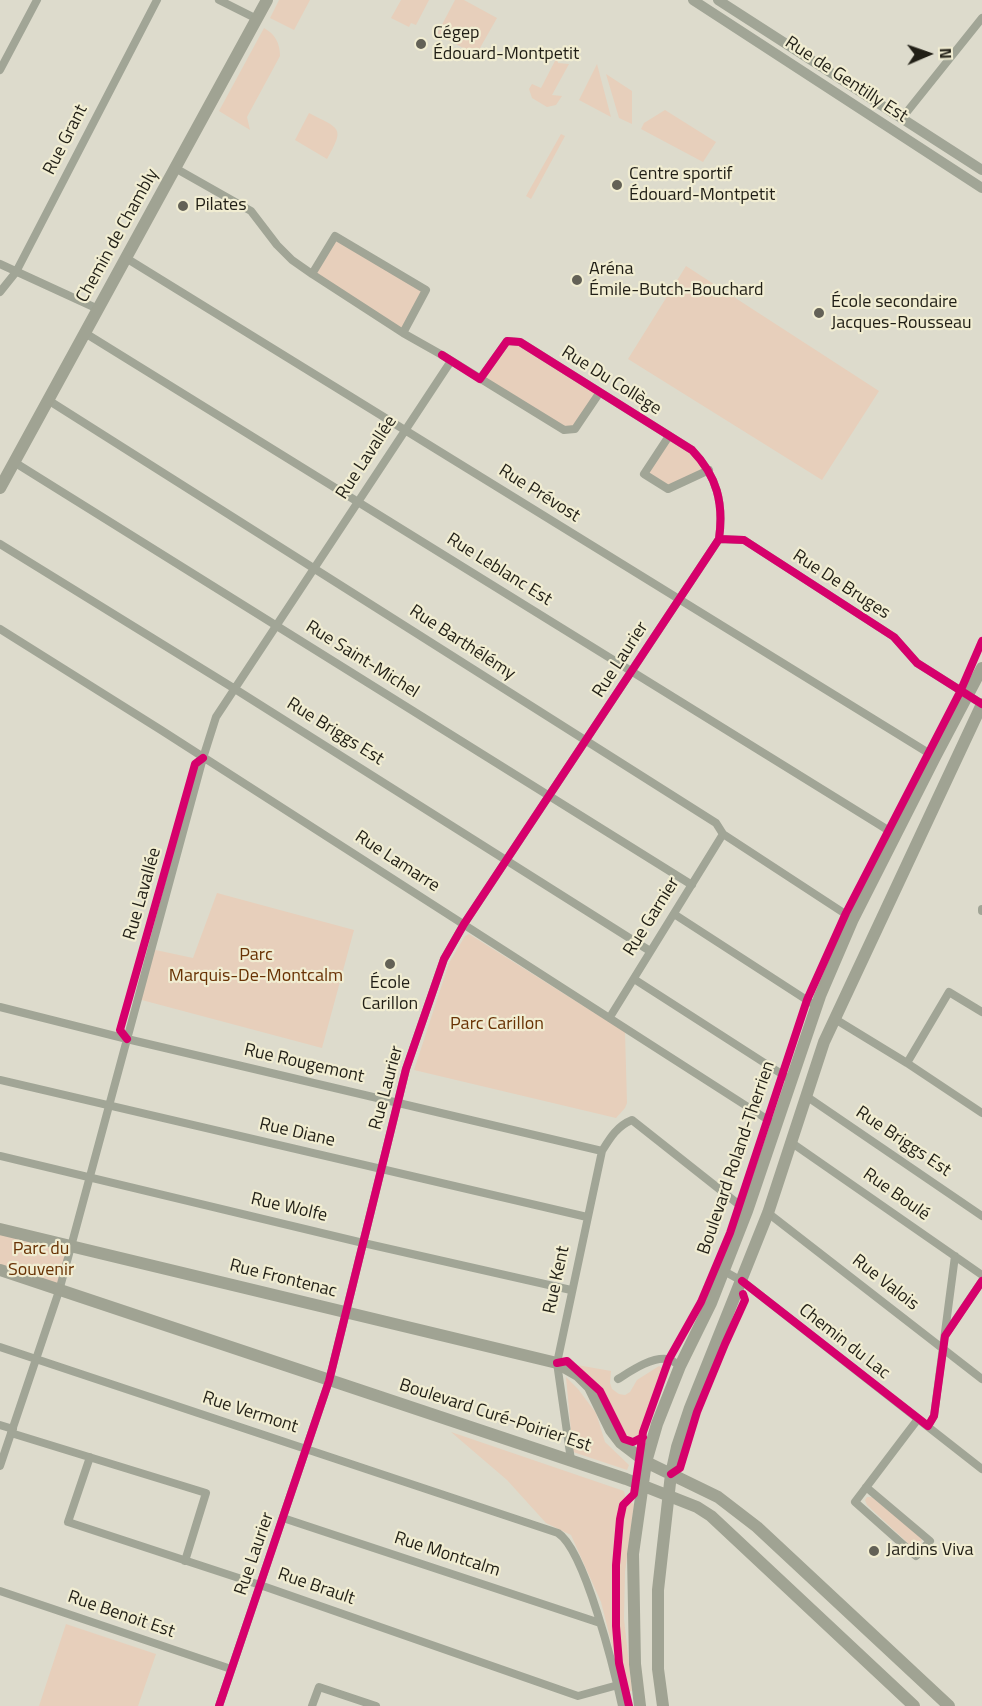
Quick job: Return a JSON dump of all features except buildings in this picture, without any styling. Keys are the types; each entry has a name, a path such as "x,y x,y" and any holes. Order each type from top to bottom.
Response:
{"main road":[{"name":"Chemin de Chambly","path":"0,488 267,0"},
{"name":"Boulevard Roland-Therrien","path":"640,1706 635,1664 633,1554 646,1462 657,1424 680,1366 711,1303 747,1211 816,1006 853,919 982,668"},
{"path":"663,1706 658,1669 658,1590 671,1473 677,1447 690,1408 768,1213 824,1042 982,704"},
{"name":"Rue Frontenac","path":"0,1228 557,1363 578,1375 590,1388 611,1430 621,1443 646,1462"},
{"name":"Boulevard Curé-Poirier Est","path":"0,1270 571,1460 697,1507 711,1516 914,1706"},
{"path":"646,1462 718,1497 757,1527 949,1706"}],"street":[{"path":"0,70 36,0"},
{"name":"Rue Grant","path":"0,292 16,272 157,0"},
{"path":"219,0 256,19"},
{"name":"Rue de Gentilly Est","path":"693,0 982,188"},
{"name":"Rue de Gentilly Est","path":"718,0 982,170"},
{"path":"902,118 982,18"},
{"name":"Rue Du Collège","path":"175,168 251,211 277,245 292,260 312,274 403,333 564,430 574,429 600,392"},
{"path":"312,274 335,236 426,290 403,333"},
{"name":"Rue Prévost","path":"126,258 935,757"},
{"path":"0,264 98,309"},
{"name":"Rue Leblanc Est","path":"85,333 896,835"},
{"name":"Rue Du Collège","path":"480,379 507,341 520,342 692,450 709,470 718,491 722,519 718,539"},
{"name":"Rue Lavallée","path":"0,1466 59,1291 216,717 451,361"},
{"name":"Rue Barthélémy","path":"48,400 716,823 723,834 853,919"},
{"path":"669,436 644,474 668,489 709,470"},
{"name":"Rue Saint-Michel","path":"14,462 692,885"},
{"name":"Rue Laurier","path":"219,1706 329,1381 406,1069 444,960 464,924 718,539"},
{"name":"Rue De Bruges","path":"718,539 744,540 894,637 917,663 982,704"},
{"name":"Rue Briggs Est","path":"0,544 651,951"},
{"name":"Rue Lamarre","path":"0,629 776,1125"},
{"name":"Rue Garnier","path":"610,1017 723,834"},
{"path":"674,914 816,1006"},
{"path":"634,979 790,1080"},
{"path":"907,1063 949,992 982,1012"},
{"name":"Rue Rougemont","path":"0,1007 602,1151"},
{"path":"835,1019 982,1113"},
{"name":"Rue Diane","path":"0,1080 587,1217"},
{"name":"Rue Briggs Est","path":"806,1096 982,1216"},
{"name":"Rue Kent","path":"571,1460 557,1363 602,1151 622,1124 632,1120 747,1211"},
{"name":"Rue Boulé","path":"792,1143 982,1275"},
{"name":"Rue Wolfe","path":"0,1156 571,1290"},
{"name":"Rue Valois","path":"768,1213 943,1344 982,1379"},
{"path":"928,1426 934,1416 955,1256"},
{"name":"Chemin du Lac","path":"722,1270 742,1281 982,1469"},
{"path":"943,1344 982,1281"},
{"name":"Rue Vermont","path":"0,1347 558,1533 568,1543 586,1579 600,1623"},
{"path":"618,1379 630,1371 659,1360 669,1359 680,1366"},
{"path":"866,1487 930,1541 916,1556 855,1502 866,1487 918,1419"},
{"path":"0,1425 90,1457 206,1493 185,1561"},
{"name":"Rue Brault","path":"90,1457 68,1522 260,1585 578,1696 618,1685"},
{"name":"Rue Montcalm","path":"283,1518 600,1623"},
{"name":"Rue Benoit Est","path":"0,1592 231,1670"},
{"path":"600,1623 618,1685 621,1706"},
{"path":"312,1706 319,1687 376,1706"}],"green space":[{"path":"279,0 310,0 294,30 270,18"},
{"path":"401,0 429,0 416,25 411,23 409,27 391,18"},
{"path":"455,0 464,0 497,18 476,55 437,34"},
{"path":"264,28 276,39 280,56 247,117 250,130 219,111"},
{"path":"557,57 558,63 569,64 552,95 562,96 556,105 547,107 532,98 529,89 532,84 541,88"},
{"path":"597,64 611,117 579,100"},
{"path":"606,74 632,91 632,124 619,118"},
{"path":"665,110 716,142 703,162 641,129 644,123"},
{"path":"309,113 333,126 338,134 327,159 295,140"},
{"path":"561,134 565,136 531,199 526,196"},
{"path":"335,236 426,290 403,333 312,274"},
{"path":"686,266 879,391 822,480 628,359"},
{"path":"514,340 600,392 570,431 480,379 507,341"},
{"path":"669,436 709,470 668,489 644,474"},
{"name":"Parc Marquis-De-Montcalm","path":"217,893 354,930 322,1048 138,999 151,949 193,958"},
{"name":"Parc Carillon","path":"469,934 625,1032 627,1103 616,1118 414,1070 449,963 465,936"},
{"name":"Parc du Souvenir","path":"0,1229 72,1245 59,1291 0,1270"},
{"path":"577,1365 611,1371 612,1389 625,1395 630,1392 637,1380 659,1366 664,1369 639,1436 628,1438 624,1435 604,1395"},
{"path":"566,1377 596,1413 605,1442 629,1465 627,1470 573,1452"},
{"path":"451,1432 624,1491 626,1500 634,1504 625,1572 624,1619 632,1691 624,1692 601,1602 571,1535 546,1523 507,1480"},
{"path":"867,1497 872,1497 922,1538 921,1545 917,1548 911,1546 867,1505 865,1500"},
{"path":"66,1624 156,1654 138,1706 39,1706"}],"cycle path":[{"path":"219,1706 329,1381 406,1069 444,959 464,924 719,539 720,514 717,491 701,460 692,450 520,342 507,341 480,379 442,355"},
{"path":"719,539 744,540 894,637 917,663 982,704"},
{"path":"629,1706 619,1663 616,1626 616,1565 620,1519 623,1505 634,1494 643,1432 669,1359 701,1302 730,1233 807,1000 846,913 960,692 982,641"},
{"path":"127,1039 120,1030 195,764 203,758"},
{"path":"742,1281 928,1426 934,1416 945,1336 982,1281"},
{"path":"671,1474 680,1468 697,1412 745,1300 743,1294"},
{"path":"557,1363 567,1361 600,1391 624,1439 633,1442 643,1437"}],"place":[{"name":"Cégep Édouard-Montpetit","path":"421,44"},
{"name":"Centre sportif Édouard-Montpetit","path":"617,185"},
{"name":"Pilates","path":"183,206"},
{"name":"Aréna Émile-Butch-Bouchard","path":"577,280"},
{"name":"École secondaire Jacques-Rousseau","path":"819,313"},
{"name":"École Carillon","path":"390,964"},
{"name":"Jardins Viva","path":"874,1551"}]}
